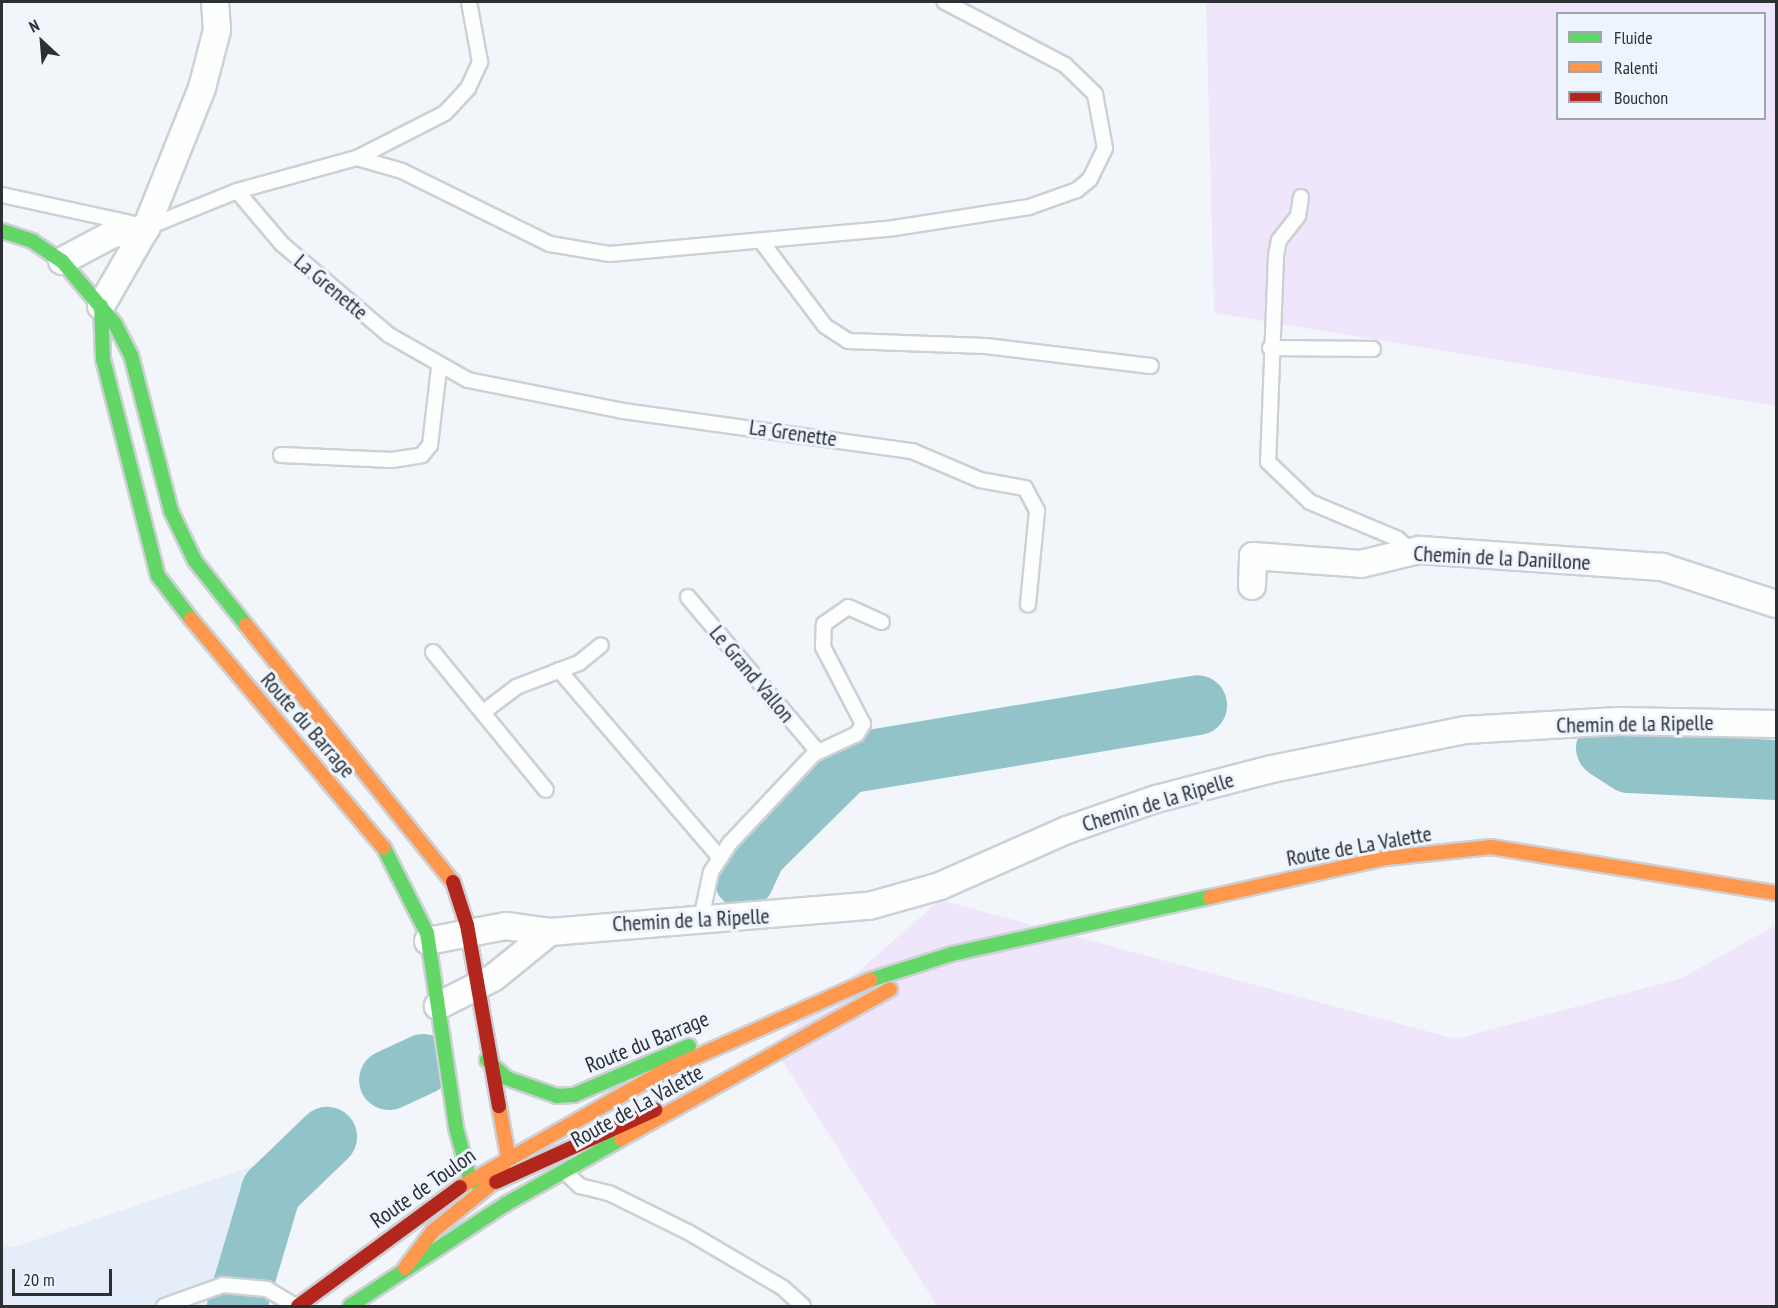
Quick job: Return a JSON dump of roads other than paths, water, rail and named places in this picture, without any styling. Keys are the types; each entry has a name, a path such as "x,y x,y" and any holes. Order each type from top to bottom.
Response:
{"street":[{"path":"101,306 146,228 202,88 217,30 215,2"},
{"path":"62,261 113,234 146,228"},
{"name":"Route du Barrage","path":"2,231 32,241 62,261 101,306 131,355 171,511 195,561 426,841 454,883 468,932 487,1060 508,1156"},
{"name":"Route du Barrage","path":"101,306 103,359 158,576 217,653 374,832 395,861 428,941 470,1179"},
{"name":"Chemin de la Danillone","path":"1252,586 1253,556 1361,564 1411,551 1662,567 1706,577 1776,604"},
{"name":"Chemin de la Ripelle","path":"428,941 468,932 534,926 550,932 869,906 910,897 1156,799 1421,738 1618,721 1776,724"},
{"name":"Route de La Valette","path":"508,1156 668,1069 796,1008 952,954 1386,858 1491,847 1776,893"},
{"path":"438,1006 477,989 550,932"},
{"name":"Route de La Valette","path":"350,1306 405,1268 565,1171 952,954"},
{"name":"Route du Barrage","path":"487,1060 506,1078 535,1092 574,1095 661,1055 796,1008"},
{"path":"405,1268 433,1231 494,1182 624,1120 704,1093"},
{"path":"470,1179 480,1185 494,1182 508,1156"},
{"name":"Route de Toulon","path":"297,1306 362,1256 470,1179 508,1156"}],"lane":[{"path":"2,195 146,228 237,191 357,158 425,127 468,88 481,46 469,2"},
{"path":"357,158 402,171 550,244 610,254 761,241 1029,207 1058,201 1090,178 1105,148 1101,108 1085,79 945,2"},
{"name":"La Grenette","path":"237,191 282,244 389,335 439,368 508,392 912,451 980,480 1025,488 1037,511 1028,605"},
{"path":"1301,197 1298,216 1278,248 1265,444 1271,468 1310,502 1398,539 1411,551"},
{"path":"761,241 825,326 848,341 986,346 1151,366"},
{"path":"1270,348 1373,349"},
{"path":"281,455 392,460 422,455 430,445 439,368"},
{"name":"Le Grand Vallon","path":"688,597 817,752"},
{"path":"701,919 719,857 817,752 857,734 864,724 823,647 824,624 848,607 882,622"},
{"path":"486,710 516,687 559,670 601,645"},
{"path":"433,652 486,710 546,790"},
{"path":"559,670 719,857"},
{"path":"565,1171 580,1186 609,1193 688,1232 783,1287 803,1306"},
{"path":"164,1306 223,1285 253,1286 297,1306"}],"waterway":[{"path":"744,879 756,853 846,764 1197,705"},
{"path":"1606,748 1629,763 1776,770"},
{"path":"389,1080 424,1064"},
{"path":"237,1306 271,1191 327,1137"}]}
